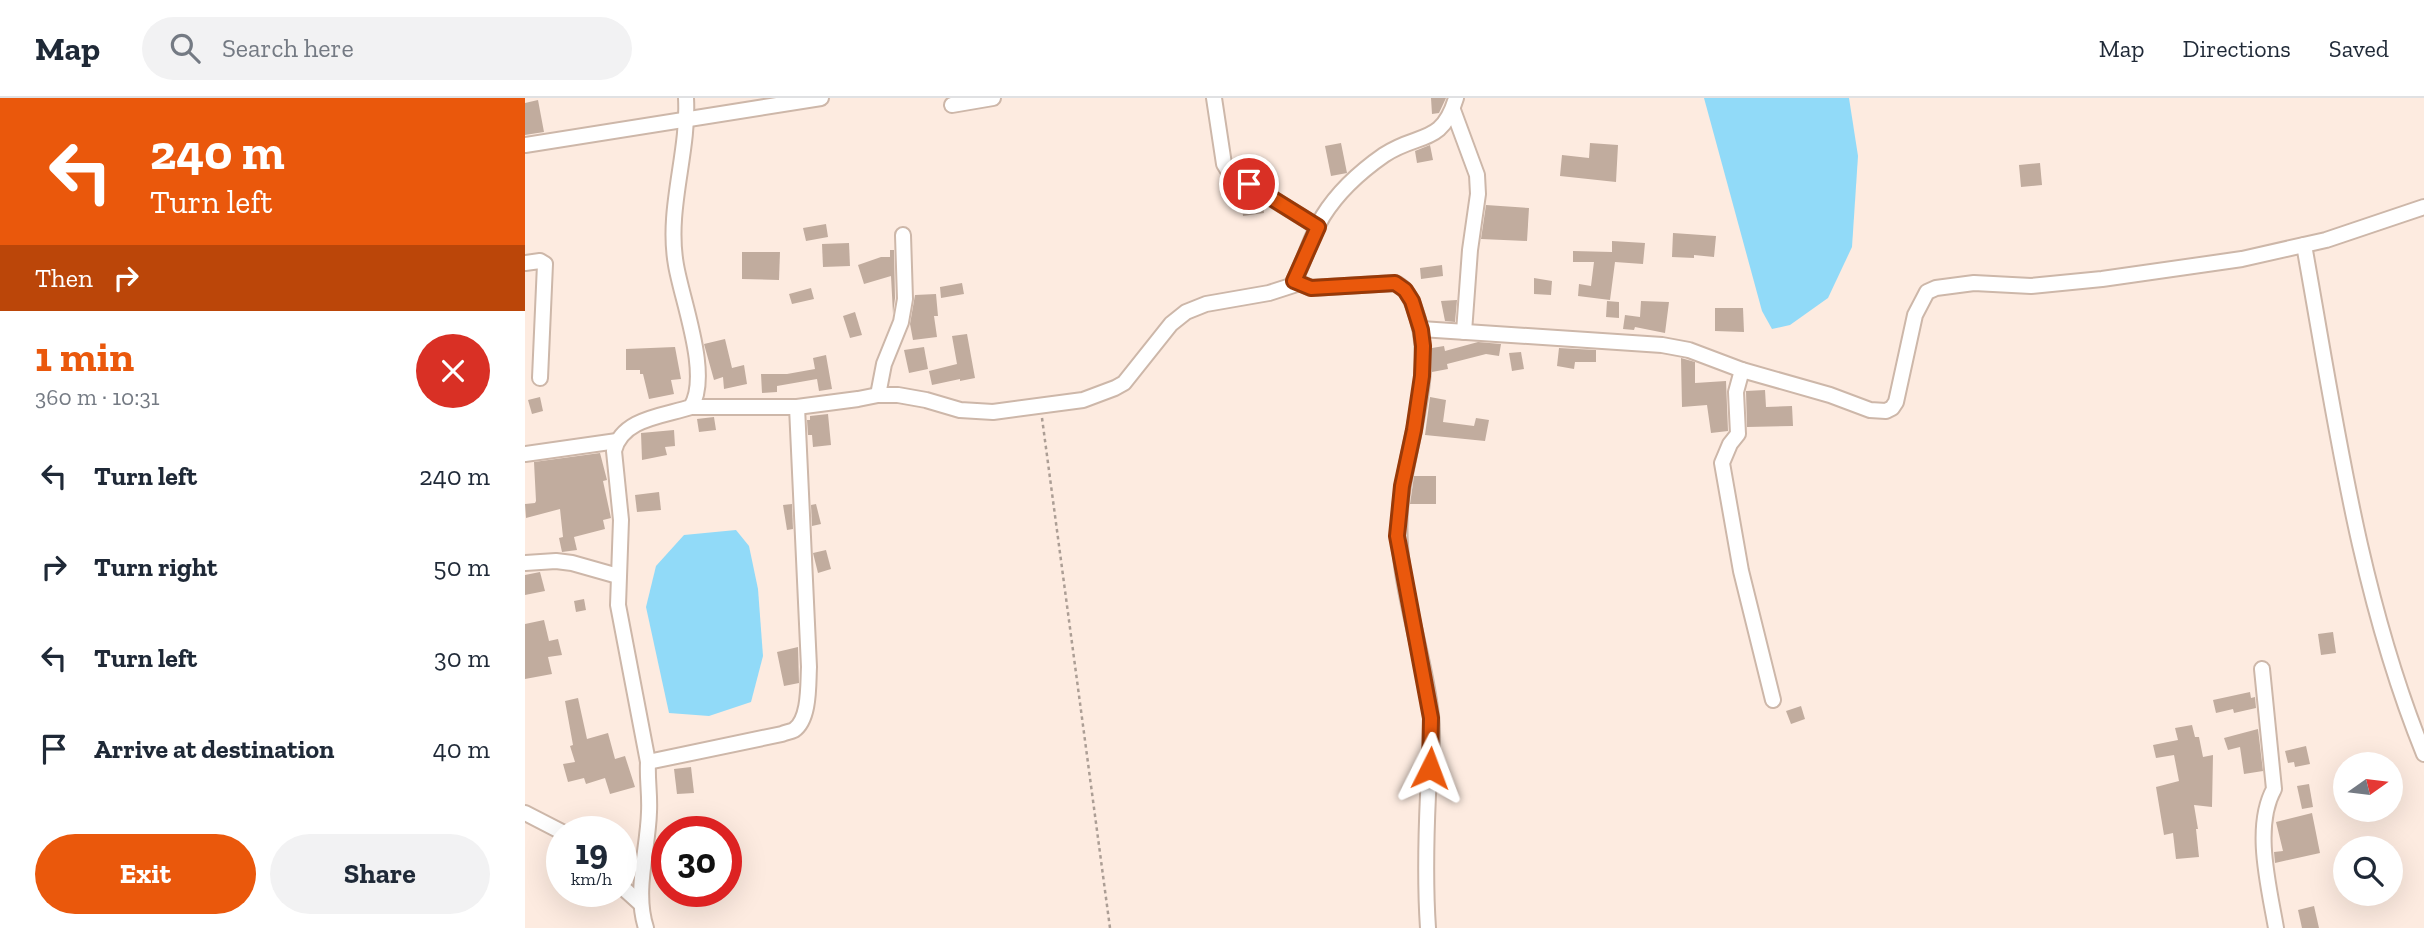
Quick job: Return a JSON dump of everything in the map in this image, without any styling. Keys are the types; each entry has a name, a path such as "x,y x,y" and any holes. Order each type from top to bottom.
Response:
{"street":[{"path":"686,98 687,121 673,235 675,262 697,362 697,392 691,407"},
{"path":"525,145 821,98"},
{"path":"952,105 993,98"},
{"path":"1214,98 1224,164 1229,172 1318,227"},
{"path":"1428,928 1426,850 1431,718 1397,536 1402,486 1422,376 1421,330 1412,301 1405,290 1395,283 1311,288 1294,281 1318,227 1334,201 1367,168 1400,146 1437,131 1444,125 1455,104"},
{"path":"1455,104 1477,176 1478,194 1470,250 1464,331"},
{"path":"1421,330 1662,345 1689,350 1742,370 1855,403 1870,410 1886,411 1892,408 1895,402 1915,315 1927,292 1936,288 1975,283 2031,286 2242,259 2326,240 2424,206"},
{"path":"879,394 884,364 901,322 905,299 903,235"},
{"path":"2304,245 2349,497 2375,610 2402,698 2424,754"},
{"path":"525,263 540,261 545,264 540,378"},
{"path":"646,928 641,904 649,811 646,783 648,762 618,605 621,520 615,469 617,441 624,432 642,422 691,407 797,407 858,400 879,394 914,397 960,410 993,412 1083,400 1115,388 1129,377 1171,324 1186,312 1206,304 1269,293 1300,283"},
{"path":"1742,370 1736,392 1738,434 1730,444 1722,463 1735,541 1773,700"},
{"path":"648,762 782,734 793,730 800,723 809,667 797,407"},
{"path":"525,454 617,441"},
{"path":"525,563 572,563 618,576"},
{"path":"2262,669 2274,789 2268,802 2264,833 2266,871 2276,928"},
{"path":"525,813 546,824"},
{"path":"637,900 641,904"}],"path":[{"path":"1041,404 1110,928"}],"water":[{"path":"1704,98 1849,98 1858,156 1852,247 1828,298 1790,325 1772,329 1762,311"},
{"path":"736,530 749,546 758,589 763,656 751,702 709,716 669,713 646,607 656,566 684,535"}],"building":[{"path":"1431,98 1446,98 1439,113 1432,114"},
{"path":"538,100 544,132 525,135 525,103"},
{"path":"1341,143 1347,173 1331,176 1325,146"},
{"path":"1590,143 1618,145 1616,182 1560,176 1562,155 1589,158"},
{"path":"1430,145 1433,160 1417,163 1415,151"},
{"path":"2040,163 2042,185 2021,187 2019,165"},
{"path":"1256,200 1263,204 1264,213 1243,216 1241,202"},
{"path":"1486,205 1529,208 1527,241 1481,239"},
{"path":"826,224 828,237 806,241 803,228"},
{"path":"1673,233 1716,236 1714,257 1672,257"},
{"path":"1612,241 1645,243 1643,264 1615,262 1610,300 1578,296 1579,284 1591,286 1594,262 1573,262 1573,251 1612,252"},
{"path":"849,243 850,266 823,267 822,244"},
{"path":"890,250 894,250 893,314 891,276 864,284 858,265 881,257 890,257"},
{"path":"742,252 780,252 779,280 742,279"},
{"path":"1442,265 1443,276 1421,279 1420,268"},
{"path":"1534,278 1552,281 1551,295 1534,294"},
{"path":"962,283 964,294 941,298 940,287"},
{"path":"811,288 814,299 792,304 789,294"},
{"path":"936,294 938,316 934,316 937,337 913,340 910,324 915,295"},
{"path":"1457,300 1455,322 1445,321 1441,301"},
{"path":"1607,301 1619,302 1619,318 1606,317"},
{"path":"1641,301 1669,302 1665,333 1635,327 1634,330 1623,329 1625,315 1640,317"},
{"path":"1715,308 1743,308 1744,332 1715,331"},
{"path":"855,312 862,335 850,338 843,316"},
{"path":"967,334 975,378 932,385 929,371 957,364 952,336"},
{"path":"725,339 732,368 744,365 747,384 724,389 723,377 714,380 704,344"},
{"path":"1478,342 1501,344 1499,356 1486,354 1447,364 1448,369 1432,372 1432,348 1444,346 1445,351"},
{"path":"675,347 681,379 671,380 674,394 649,399 640,370 626,370 626,349"},
{"path":"924,347 928,369 909,373 904,350"},
{"path":"1559,348 1596,350 1596,362 1575,362 1574,369 1557,366"},
{"path":"1521,352 1524,369 1512,371 1509,353"},
{"path":"826,355 832,389 819,391 817,379 777,386 777,392 762,393 761,374 787,374 815,369 813,358"},
{"path":"1681,358 1695,362 1695,383 1726,381 1728,431 1711,433 1707,405 1682,407"},
{"path":"1765,390 1766,407 1792,406 1793,426 1747,427 1746,391"},
{"path":"540,397 543,411 532,414 528,400"},
{"path":"1430,397 1446,400 1443,422 1474,426 1476,418 1489,420 1485,441 1425,435"},
{"path":"828,414 831,445 813,447 812,435 808,435 807,420 810,420 810,416"},
{"path":"714,417 716,430 699,432 697,419"},
{"path":"674,430 675,446 665,447 667,455 642,460 641,433"},
{"path":"600,453 607,480 603,481 611,518 603,520 605,529 574,537 577,550 562,552 559,538 563,537 560,509 526,518 525,504 536,501 534,462"},
{"path":"1414,476 1436,476 1436,504 1410,504"},
{"path":"659,492 661,510 637,512 635,495"},
{"path":"792,504 793,529 787,530 783,505"},
{"path":"816,504 821,524 812,526 811,505"},
{"path":"826,550 831,569 818,573 813,553"},
{"path":"540,572 545,591 525,595 525,575"},
{"path":"584,599 586,610 576,612 574,601"},
{"path":"544,620 549,641 558,639 562,655 548,657 552,674 525,679 525,624"},
{"path":"2333,632 2336,653 2321,655 2318,634"},
{"path":"798,647 799,683 784,686 777,652"},
{"path":"2250,692 2251,698 2255,697 2256,708 2234,713 2233,709 2216,713 2213,700"},
{"path":"578,698 587,739 608,733 615,759 625,756 635,787 610,794 605,778 586,784 584,778 568,782 563,764 575,762 570,746 573,745 565,701"},
{"path":"1801,706 1805,719 1791,724 1786,711"},
{"path":"2192,725 2195,737 2199,737 2203,757 2213,755 2212,807 2194,805 2199,857 2176,859 2173,833 2164,835 2156,787 2179,781 2174,755 2156,758 2153,745 2178,740 2175,728"},
{"path":"2258,729 2263,771 2244,774 2240,747 2228,750 2224,738"},
{"path":"2306,746 2310,764 2295,767 2294,762 2288,763 2285,751"},
{"path":"691,767 694,793 677,794 674,769"},
{"path":"2309,784 2313,807 2302,809 2297,786"},
{"path":"2312,813 2320,853 2275,863 2274,852 2283,851 2276,822"},
{"path":"2314,906 2319,928 2302,928 2298,910"}],"route":[{"path":"1249,184 1318,227 1294,281 1311,288 1395,283 1405,290 1418,317 1423,359 1414,430 1402,486 1397,536 1431,718 1430,768"}]}
